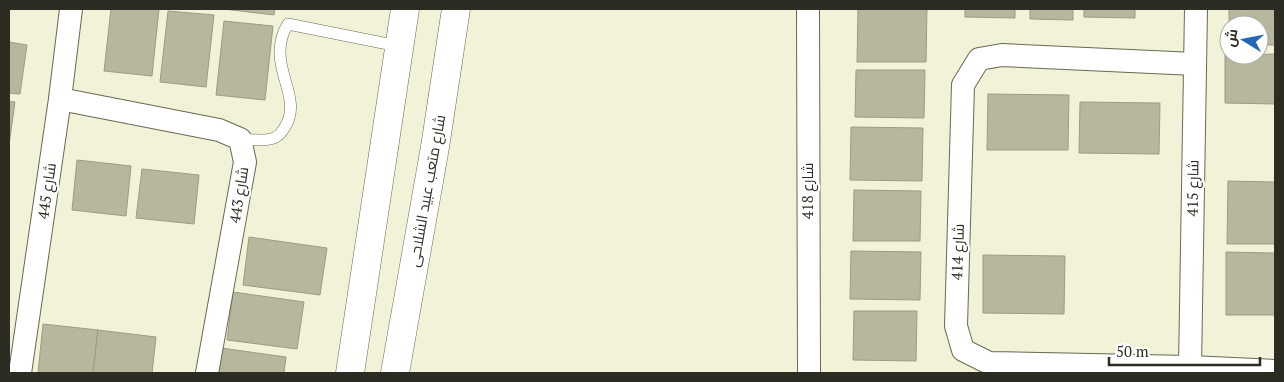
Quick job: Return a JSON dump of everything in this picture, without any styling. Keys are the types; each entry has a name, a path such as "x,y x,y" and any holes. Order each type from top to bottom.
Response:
{"street":[{"name":"شارع 445","path":"20,373 60,99 71,9"},
{"path":"350,373 405,9"},
{"name":"شارع متعب عبيد الشلاحى","path":"395,373 435,147 456,9"},
{"name":"شارع 418","path":"808,9 808,373"},
{"name":"شارع 415","path":"1190,367 1196,9"},
{"name":"شارع 414","path":"1195,64 1002,55 979,59 963,85 956,326 963,350 990,363 1190,367 1275,371"},
{"path":"60,99 219,130 240,139"},
{"name":"شارع 443","path":"207,373 245,162 240,139"}],"lane":[{"path":"240,139 265,140 275,138 286,126 290,114 291,101 280,54 282,33 288,24 398,46"}],"building":[{"path":"111,9 159,9 152,76 104,71"},
{"path":"223,9 275,9 274,15"},
{"path":"858,9 927,9 926,62 857,62"},
{"path":"965,9 1015,9 1015,18 965,17"},
{"path":"1030,9 1073,9 1073,20 1030,19"},
{"path":"1084,9 1135,9 1135,18 1084,17"},
{"path":"1229,9 1275,9 1275,45 1269,45 1269,15 1229,15"},
{"path":"168,11 214,15 206,87 160,82"},
{"path":"224,21 273,26 265,100 216,95"},
{"path":"9,42 27,45 20,94 9,93"},
{"path":"1269,54 1275,54 1275,104 1225,103 1225,65 1269,65"},
{"path":"856,70 925,70 924,118 855,117"},
{"path":"988,94 1069,95 1068,150 987,150"},
{"path":"9,101 15,102 9,145"},
{"path":"1080,102 1160,103 1159,154 1079,153"},
{"path":"851,127 923,128 922,181 850,180"},
{"path":"77,160 131,166 126,216 72,210"},
{"path":"142,169 199,175 194,224 136,218"},
{"path":"1228,181 1275,182 1275,244 1227,244"},
{"path":"854,190 921,191 920,241 853,241"},
{"path":"249,237 327,248 320,295 243,285"},
{"path":"851,251 921,252 920,300 850,299"},
{"path":"1226,252 1275,253 1275,315 1226,315"},
{"path":"983,255 1065,256 1064,314 983,313"},
{"path":"233,292 304,302 297,349 227,340"},
{"path":"854,311 917,311 916,361 853,360"},
{"path":"43,324 98,330 93,373 38,373"},
{"path":"98,330 156,337 152,373 93,373"},
{"path":"221,348 286,357 284,373 217,373"}]}
